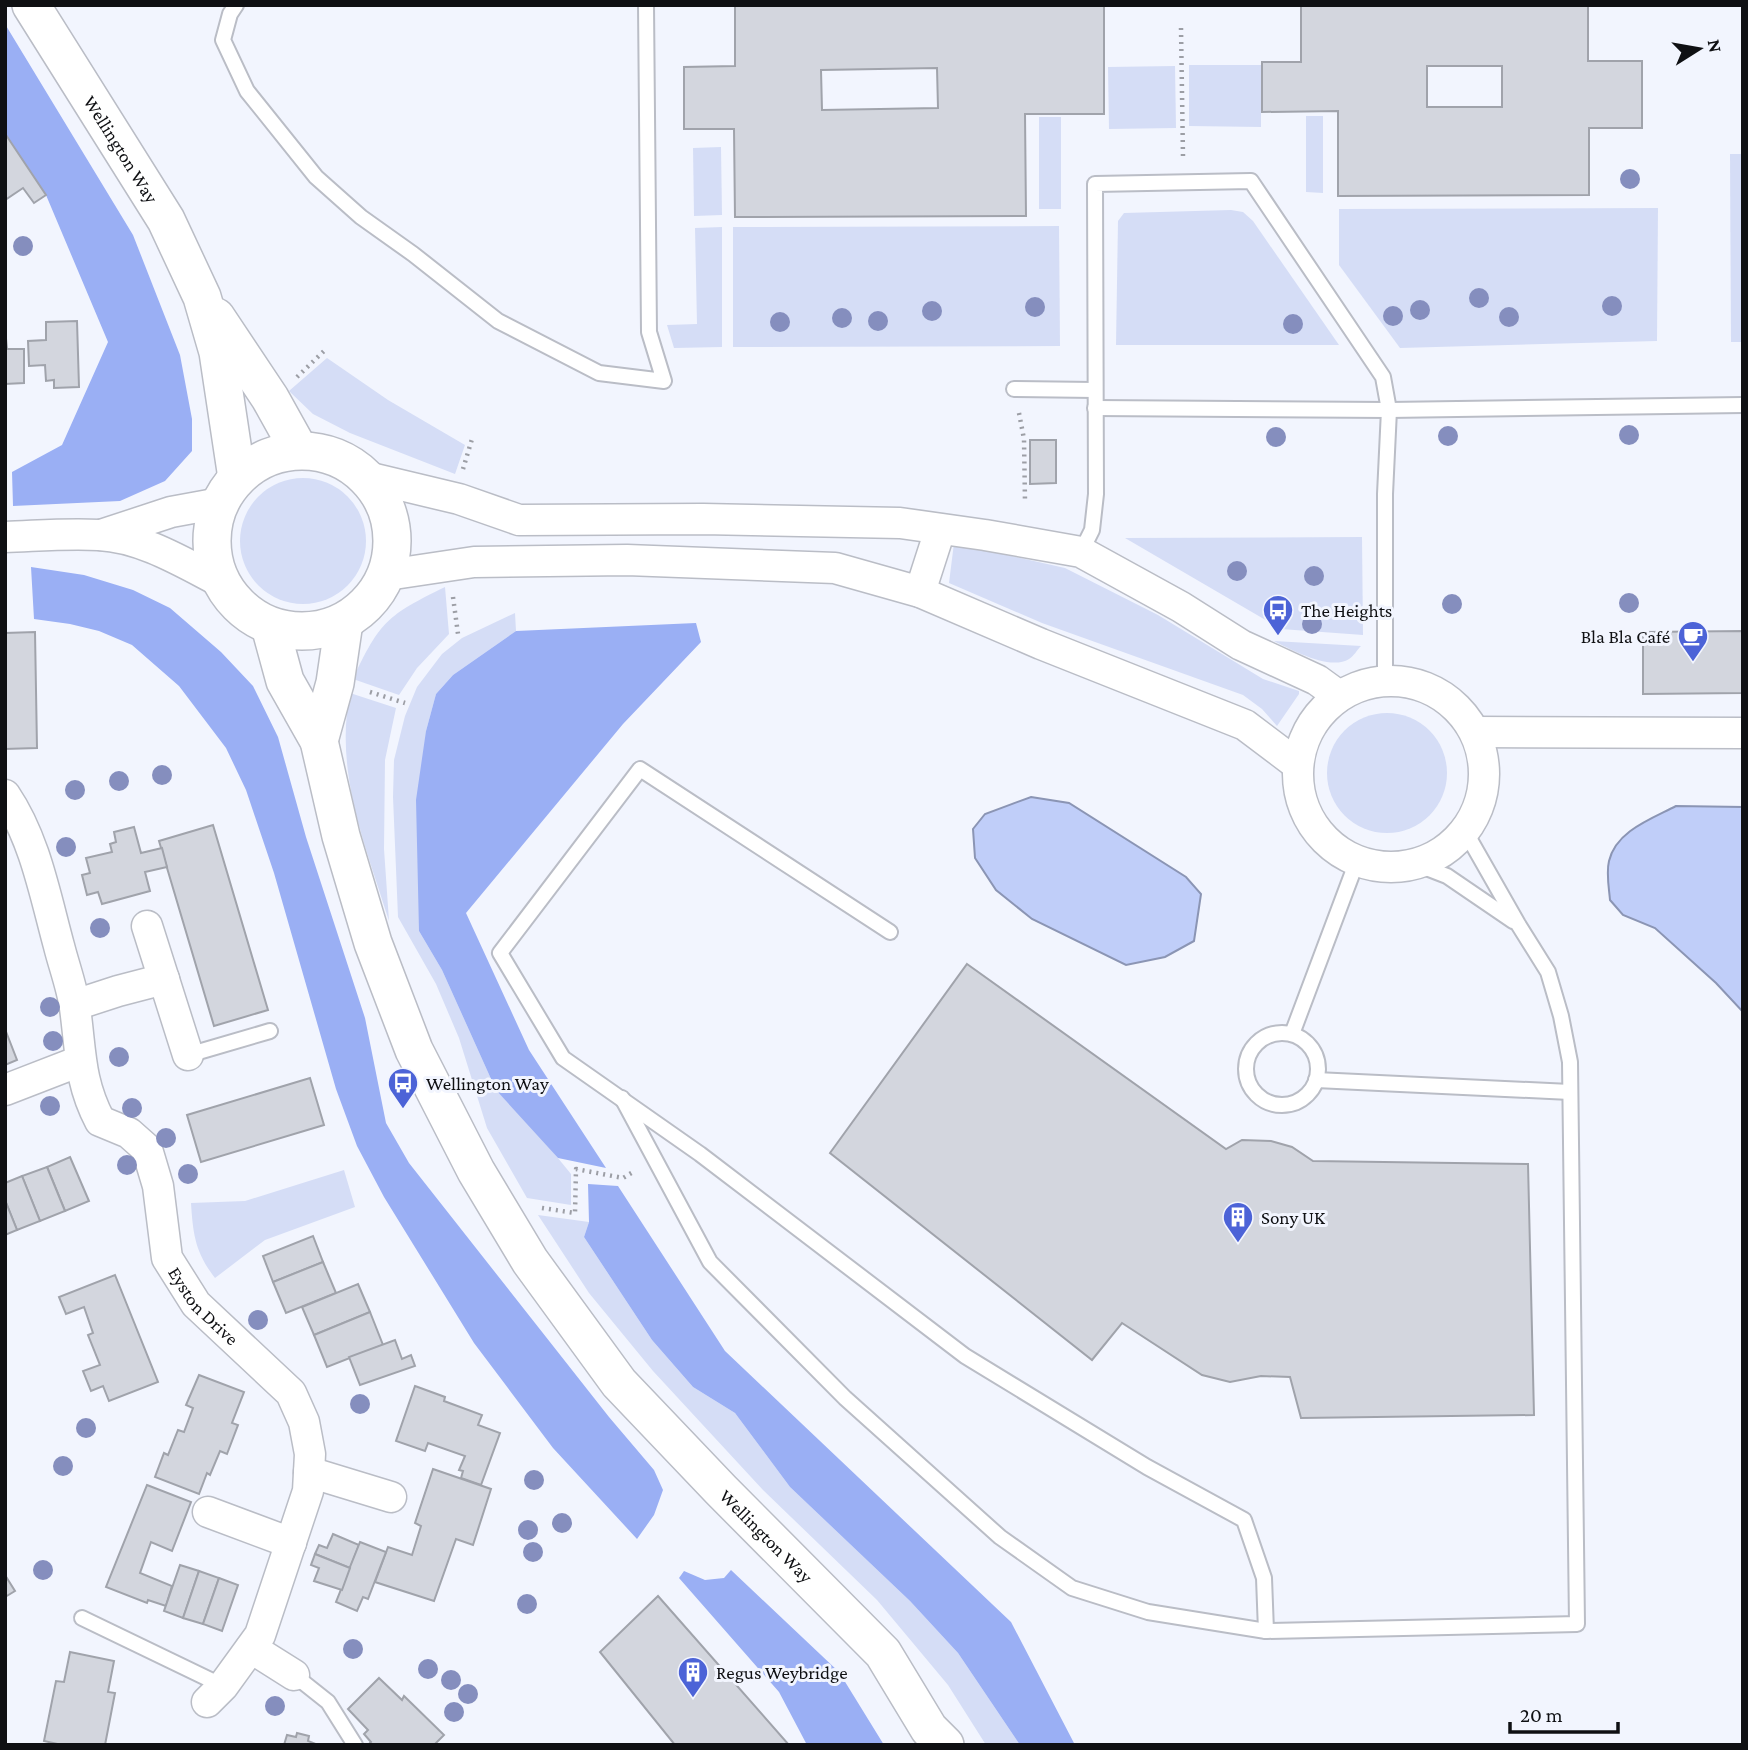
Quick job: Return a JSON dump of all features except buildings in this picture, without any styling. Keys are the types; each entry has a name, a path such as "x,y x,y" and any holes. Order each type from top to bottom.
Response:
{"street":[{"name":"Wellington Way","path":"31,5 166,220 202,297 218,352 228,491"},
{"name":"Wellington Way","path":"202,297 244,356 299,450"},
{"name":"Wellington Way","path":"299,450 324,452 347,461 368,477 387,506 394,540 387,575 370,602 344,622 320,630 295,631 270,626 250,615 234,600 221,582 212,542 214,522 228,491 254,463 276,454 299,450"},
{"path":"368,477 459,499 519,520 703,519 901,523 1081,552 1181,607 1241,645 1317,680 1339,696"},
{"path":"101,535 228,491"},
{"path":"920,592 940,530"},
{"path":"5,537 101,535 136,543 174,558 221,582"},
{"path":"387,575 474,562 654,561 835,568 920,592 1041,644 1245,725 1298,765"},
{"name":"Wellington Way","path":"319,741 335,683 344,622"},
{"name":"Wellington Way","path":"270,626 285,681 319,741 341,836 373,943 414,1050 476,1171 530,1261 619,1383 883,1653 934,1740"},
{"path":"1385,680 1408,681 1438,694 1463,714 1475,733 1483,757 1484,783 1478,809 1465,831 1443,852 1416,864 1386,867 1357,861 1331,845 1311,823 1300,795 1298,765 1305,738 1318,715 1339,696 1361,685 1385,680"},
{"path":"1475,733 1743,733"},
{"name":"Eyston Drive","path":"12,806 48,905 75,1005 80,1061 88,1098 100,1121 129,1133 148,1149 158,1186 167,1258 196,1304 291,1393 304,1422 310,1454 308,1491 260,1635 215,1694"},
{"path":"147,926 188,1055"},
{"path":"75,1005 164,979"},
{"path":"5,1090 80,1061"},
{"path":"309,1472 391,1497"},
{"path":"208,1512 290,1543"},
{"path":"251,1648 294,1675"}],"lane":[{"path":"236,5 230,14 223,40 247,91 316,177 361,217 498,321 599,373 664,381 649,332 646,5"},
{"path":"1081,552 1092,530 1096,494 1095,184 1251,181 1382,377 1388,411 1385,680"},
{"path":"1014,389 1095,390"},
{"path":"1095,408 1388,411 1743,405"},
{"path":"890,932 640,769 500,953 563,1058 711,1162 965,1356 1147,1467 1244,1520 1264,1578 1266,1630"},
{"path":"622,1098 710,1262 845,1398 1000,1537 1072,1588 1148,1612 1266,1630 1577,1624 1570,1062 1561,1016 1548,972 1465,831"},
{"path":"1292,1034 1357,861"},
{"path":"1416,864 1447,876 1518,924"},
{"path":"188,1055 270,1031"},
{"path":"1281,1032 1303,1039 1311,1047 1318,1069 1316,1080 1310,1091 1291,1104 1267,1101 1250,1085 1246,1074 1251,1050 1259,1041 1281,1032"},
{"path":"1316,1080 1570,1093"},
{"path":"82,1618 215,1694"},
{"path":"294,1675 328,1702 355,1745"}],"path":[{"path":"1181,28 1183,182"},
{"path":"295,379 324,351"},
{"path":"1018,405 1024,439 1025,502"},
{"path":"460,477 472,439"},
{"path":"452,586 458,634"},
{"path":"365,690 405,703"},
{"path":"538,1208 575,1213 576,1169 623,1178"}],"shaded area":[{"path":"5,24 133,235 180,355 192,419 192,451 165,481 120,501 13,506 12,472 62,445 108,342 46,195 5,134"},
{"path":"1189,65 1261,65 1261,127 1189,126"},
{"path":"1175,66 1176,128 1109,129 1108,67"},
{"path":"1306,116 1323,116 1323,193 1306,192"},
{"path":"1039,117 1061,117 1061,209 1039,209"},
{"path":"721,147 722,215 694,216 693,148"},
{"path":"1730,154 1743,154 1743,342 1731,342"},
{"path":"1658,208 1657,341 1400,348 1339,265 1339,209"},
{"path":"1231,210 1243,212 1253,221 1339,345 1116,345 1118,221 1124,213"},
{"path":"1059,226 1060,346 733,347 733,227"},
{"path":"722,227 722,347 674,348 667,325 697,324 695,228"},
{"path":"327,358 388,400 465,445 455,474 350,433 313,414 289,391"},
{"path":"303,478 327,482 348,496 362,517 366,541 362,565 348,586 327,600 303,604 279,600 258,586 244,565 240,541 244,517 258,496 279,482"},
{"path":"1362,537 1363,635 1281,629 1125,538"},
{"path":"954,543 1065,568 1158,615 1263,679 1299,691 1299,694 1277,726 1262,709 1243,695 1042,623 949,583"},
{"path":"31,567 84,575 133,590 170,608 221,652 253,686 278,737 306,837 365,1018 386,1123 409,1163 609,1417 654,1470 663,1490 654,1515 637,1539 553,1448 474,1343 384,1197 357,1146 336,1089 274,873 246,790 226,748 179,686 132,645 99,631 34,619"},
{"path":"445,587 449,634 417,668 399,695 353,679 371,644 388,622 410,605"},
{"path":"515,613 516,631 453,675 436,694 426,731 419,931 442,970 496,1090 535,1130 571,1174 571,1205 527,1198 487,1128 459,1038 436,984 398,917 394,760 405,716 417,687 442,654 462,638"},
{"path":"696,623 701,642 623,724 466,913 529,1050 606,1168 558,1158 496,1090 442,970 419,931 416,800 426,731 436,694 453,675 516,631"},
{"path":"1274,641 1361,646 1349,659 1332,663 1311,658"},
{"path":"350,693 396,708 385,760 384,849 389,921 362,837 349,781 346,723"},
{"path":"1387,713 1410,718 1429,731 1442,750 1447,773 1442,796 1429,815 1410,828 1387,833 1364,828 1345,815 1332,796 1327,773 1332,750 1345,731 1364,718"},
{"path":"1031,797 1069,803 1186,877 1201,894 1194,941 1165,957 1126,965 1032,919 996,890 975,858 973,829 985,814"},
{"path":"1676,806 1743,807 1743,1012 1716,983 1655,928 1623,915 1610,900 1608,866 1619,842 1636,827"},
{"path":"344,1170 355,1207 265,1240 215,1278 203,1260 196,1242 191,1203 245,1201"},
{"path":"588,1184 618,1186 725,1351 1011,1622 1075,1745 1020,1745 958,1653 910,1601 790,1487 735,1413 693,1387 652,1340 584,1237 589,1222"},
{"path":"538,1215 589,1222 584,1237 652,1340 693,1387 735,1413 790,1487 910,1601 958,1653 1020,1745 986,1745 948,1685 877,1600 763,1490 653,1371 589,1293"},
{"path":"731,1570 839,1672 884,1745 807,1745 779,1692 679,1578 684,1571 705,1580 724,1578"}],"place":[{"name":"The Heights","path":"1278,637"},
{"name":"Bla Bla Café","path":"1693,663"},
{"name":"Wellington Way","path":"403,1110"},
{"name":"Sony UK","path":"1238,1244"},
{"name":"Regus Weybridge","path":"693,1699"}]}
